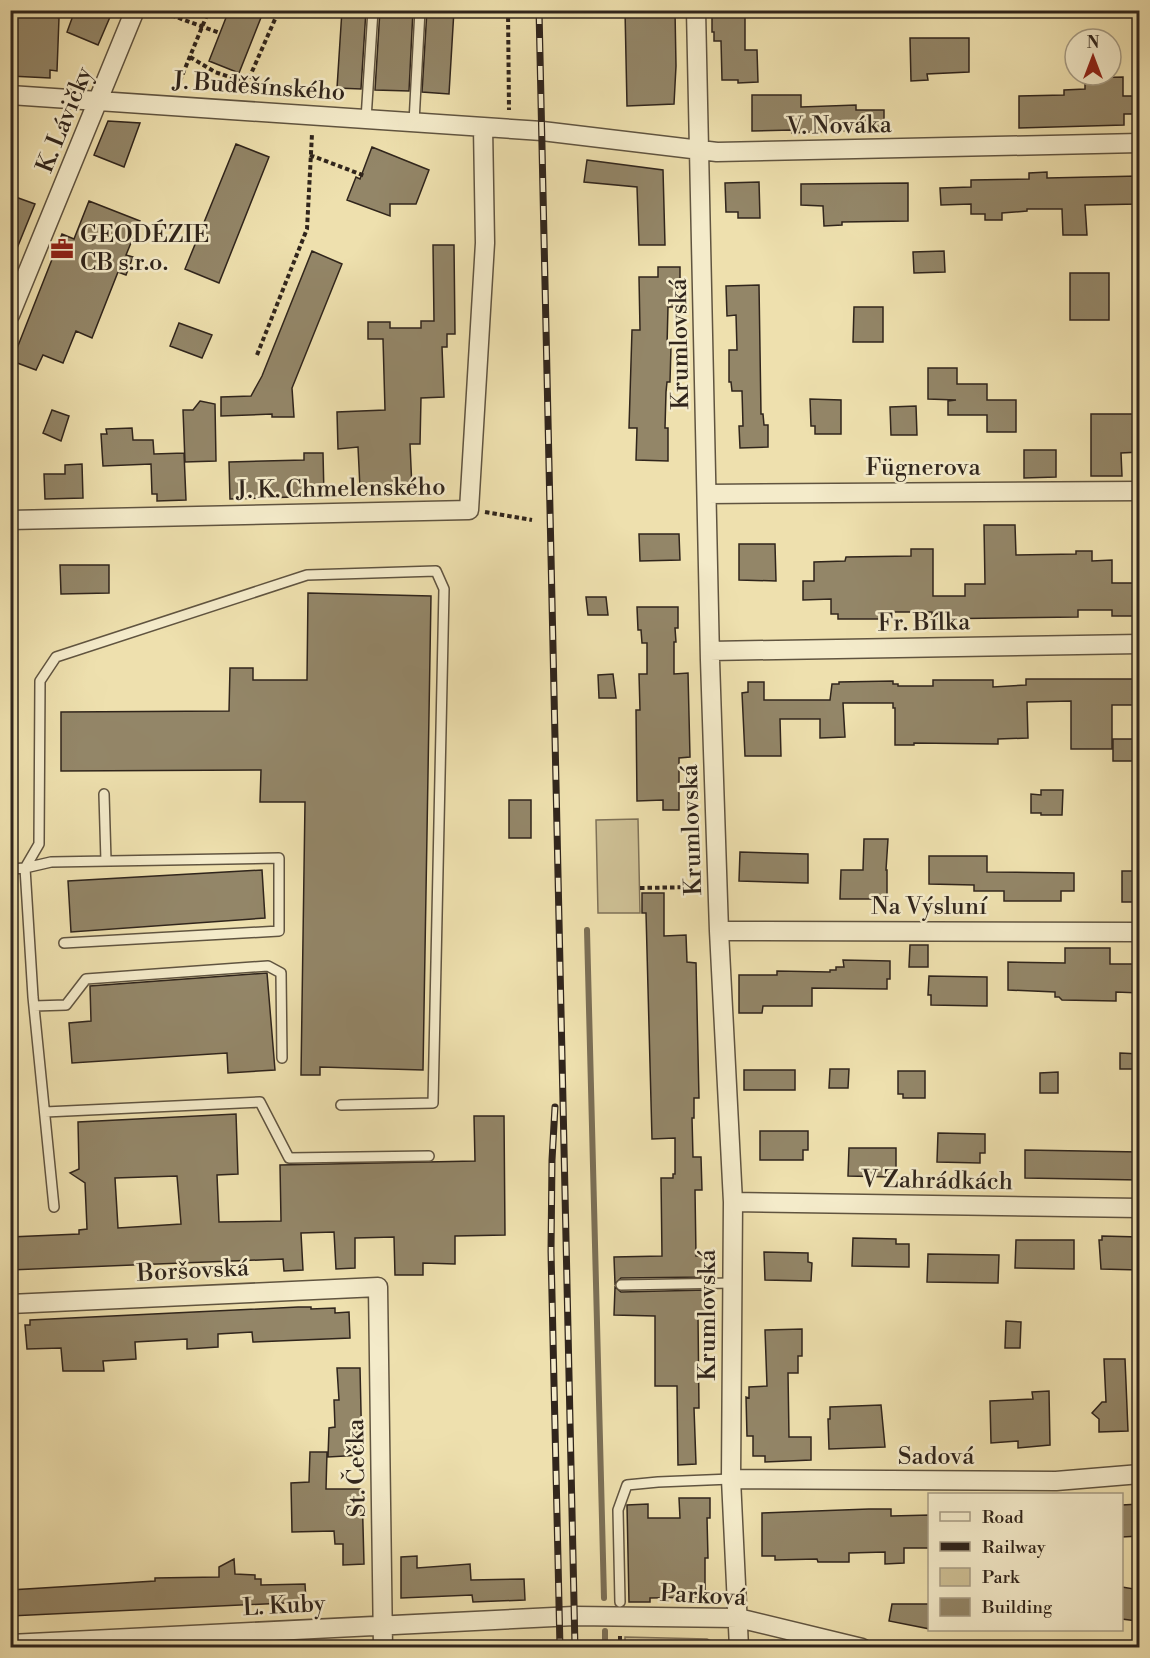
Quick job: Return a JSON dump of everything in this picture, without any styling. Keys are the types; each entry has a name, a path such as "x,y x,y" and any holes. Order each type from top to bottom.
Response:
{"street":[{"name":"K. Lávičky","path":"10,315 135,10"},
{"name":"Krumlovská","path":"696,10 710,651 719,931 733,1202 731,1479 739,1647"},
{"name":"J. Buděšínského","path":"10,95 542,131"},
{"name":"J. K. Chmelenského","path":"10,520 469,510 485,243 483,127"},
{"name":"V. Nováka","path":"542,131 700,151 1140,143"},
{"name":"Fügnerova","path":"707,494 1140,491"},
{"name":"Fr. Bílka","path":"710,651 1140,644"},
{"name":"Na Výsluní","path":"719,931 1140,932"},
{"name":"V Zahrádkách","path":"733,1202 1140,1208"},
{"name":"Boršovská","path":"10,1304 378,1287"},
{"name":"St. Čečka","path":"378,1287 383,1647"},
{"name":"Sadová","path":"731,1479 1056,1481 1140,1474"},
{"name":"L. Kuby","path":"10,1644 567,1616"},
{"name":"Parková","path":"567,1616 738,1618 862,1647"}],"lane":[{"path":"366,119 373,10"},
{"path":"414,122 420,10"},
{"path":"54,1207 34,1006 25,868 39,844 40,681 56,657 307,575 436,571 444,589 433,1103 341,1105"},
{"path":"104,794 106,861"},
{"path":"10,869 51,862 279,858 279,931 64,944"},
{"path":"34,1006 66,1005 86,979 268,966 281,973 282,1058"},
{"path":"45,1112 260,1102 289,1158 429,1156"},
{"path":"621,1285 732,1283"},
{"path":"620,1602 618,1510 627,1485 731,1479"}],"path":[{"path":"157,10 220,33"},
{"path":"175,94 209,10"},
{"path":"237,98 247,83 279,10"},
{"path":"506,128 508,10"},
{"path":"190,57 215,72 247,83"},
{"path":"257,355 307,230 312,115"},
{"path":"310,155 365,176"},
{"path":"469,510 532,520"},
{"path":"640,888 718,887"}],"green space":[{"path":"638,819 640,913 598,913 596,820"},
{"path":"625,1637 707,1639 717,1644 718,1647 625,1647"}],"building":[{"path":"10,10 39,10 59,18 57,71 50,70 50,78 10,76"},
{"path":"75,10 113,10 98,45 67,32"},
{"path":"229,10 264,10 239,73 209,61"},
{"path":"342,10 366,10 361,89 337,88"},
{"path":"380,10 413,10 409,91 375,90"},
{"path":"427,10 454,10 449,94 422,92"},
{"path":"625,10 675,11 674,104 627,106"},
{"path":"712,10 745,10 745,50 757,50 758,82 738,83 738,80 722,80 721,41 714,41"},
{"path":"910,38 969,38 969,72 927,74 928,80 911,81"},
{"path":"1085,87 1123,87 1123,96 1140,96 1140,114 1124,114 1124,125 1019,128 1019,96 1064,95 1064,90 1085,89"},
{"path":"752,95 801,95 801,107 856,105 856,110 884,110 884,129 792,133 792,130 752,131"},
{"path":"108,121 140,123 124,167 94,155"},
{"path":"236,144 269,157 219,283 185,269"},
{"path":"372,147 429,170 416,204 390,204 390,216 347,200 356,177 360,179"},
{"path":"587,160 663,170 665,245 639,245 637,187 584,182"},
{"path":"1047,172 1047,178 1139,176 1139,204 1085,205 1087,235 1063,235 1062,209 1027,209 1027,211 1002,213 1002,220 985,220 985,214 971,214 971,204 941,205 940,188 971,187 971,180 1029,179 1029,173"},
{"path":"759,182 760,218 738,218 738,212 726,212 725,183"},
{"path":"908,183 908,221 842,222 842,225 824,226 823,206 801,205 801,184"},
{"path":"10,195 35,204 11,263 10,263"},
{"path":"89,201 140,221 126,255 133,257 126,275 118,272 92,338 76,331 63,363 43,355 36,370 12,361 62,234 74,239"},
{"path":"433,245 454,245 455,334 447,334 447,347 442,347 444,397 421,398 420,444 410,444 412,489 406,490 406,495 377,495 377,487 360,488 358,447 338,449 337,412 385,410 383,339 368,339 368,322 390,322 390,328 421,328 421,321 434,321"},
{"path":"312,251 342,264 292,388 294,417 272,417 272,414 221,416 221,397 251,396 262,376"},
{"path":"944,251 945,272 914,273 913,252"},
{"path":"658,267 680,267 680,287 678,287 676,307 668,307 667,346 671,346 665,428 668,428 668,461 636,460 637,428 629,428 632,330 640,330 639,277 658,277"},
{"path":"1070,273 1109,273 1109,320 1070,320"},
{"path":"759,285 761,414 763,414 764,425 768,425 768,447 740,448 739,426 743,426 742,391 732,391 731,382 729,382 729,350 737,350 736,315 727,316 726,286"},
{"path":"854,307 883,307 883,342 853,342"},
{"path":"179,323 212,335 202,358 170,346"},
{"path":"928,368 957,368 957,384 987,384 987,400 1016,400 1016,432 987,432 987,415 948,415 948,401 956,400 928,399"},
{"path":"810,399 841,400 841,434 815,434 815,426 811,426"},
{"path":"200,401 215,404 216,461 185,462 183,410 193,410"},
{"path":"916,406 917,435 891,435 890,407"},
{"path":"52,410 69,416 61,441 43,433"},
{"path":"1091,414 1140,414 1140,452 1121,453 1122,476 1091,476"},
{"path":"132,428 133,440 153,440 154,454 184,453 186,500 157,501 157,494 152,494 151,464 103,466 101,434 107,434 106,429"},
{"path":"1024,450 1056,450 1056,477 1024,478"},
{"path":"304,453 323,453 324,496 230,499 229,462 304,460"},
{"path":"82,464 83,498 45,499 44,474 65,474 65,465"},
{"path":"984,525 1015,525 1016,555 1076,554 1076,551 1092,551 1092,561 1112,560 1112,583 1140,583 1140,616 1112,616 1112,610 1078,610 1078,617 932,619 932,612 892,612 892,619 838,619 838,614 831,614 831,599 803,600 803,581 814,581 814,562 845,561 846,557 911,556 911,549 933,549 933,596 965,596 965,584 985,584"},
{"path":"639,534 679,534 680,560 640,561"},
{"path":"739,544 775,544 776,581 739,580"},
{"path":"60,565 109,565 109,593 61,594"},
{"path":"308,593 431,596 423,1070 320,1067 320,1075 301,1075 305,802 260,802 261,770 61,771 61,712 229,711 230,668 253,668 253,680 307,680"},
{"path":"586,597 606,597 608,615 588,615"},
{"path":"637,607 678,607 678,628 675,628 676,642 674,642 674,674 688,673 690,757 679,758 679,810 663,810 663,800 637,801 636,710 640,710 639,674 647,674 647,643 642,643 641,630 638,630"},
{"path":"613,674 616,698 599,698 598,675"},
{"path":"1026,679 1140,679 1140,705 1112,705 1112,749 1071,749 1071,701 1027,702 1028,738 998,739 998,744 914,743 914,745 895,745 893,703 843,703 845,737 820,738 820,719 780,719 781,756 745,756 742,693 748,692 748,682 764,682 764,700 830,700 832,684 839,684 839,682 893,681 893,684 898,684 898,686 933,686 933,680 993,680 993,687 1026,685"},
{"path":"1113,739 1140,739 1140,761 1113,761"},
{"path":"1041,790 1063,790 1062,815 1031,813 1031,794 1041,795"},
{"path":"509,800 531,800 531,838 509,838"},
{"path":"864,839 888,839 887,899 840,899 841,870 863,870"},
{"path":"740,852 808,854 808,883 739,881"},
{"path":"929,856 987,856 987,872 1074,873 1074,891 1061,891 1061,901 1004,901 1004,891 974,891 974,885 929,884"},
{"path":"262,870 265,918 71,932 68,881"},
{"path":"1122,871 1140,871 1140,902 1122,902"},
{"path":"642,893 664,893 664,936 686,935 687,962 696,963 699,1098 694,1098 693,1157 701,1157 702,1190 695,1190 696,1256 706,1256 706,1277 621,1278 615,1284 614,1257 662,1256 661,1178 673,1178 675,1174 675,1138 652,1139 646,913 642,913"},
{"path":"910,945 928,945 928,967 909,967"},
{"path":"1065,948 1110,948 1110,964 1140,964 1140,993 1116,992 1116,1001 1062,1000 1055,997 1055,992 1008,990 1008,962 1065,963"},
{"path":"843,960 890,961 890,979 887,979 887,989 812,988 812,1006 763,1006 762,1013 739,1013 739,975 777,975 777,971 830,972 830,970 836,970 836,967 844,967"},
{"path":"267,973 275,1070 228,1073 227,1053 72,1063 69,1023 91,1021 90,986"},
{"path":"929,976 987,977 987,1006 931,1005 931,995 928,995"},
{"path":"1120,1053 1140,1054 1140,1069 1120,1069"},
{"path":"830,1069 849,1069 848,1088 829,1088"},
{"path":"744,1070 795,1070 795,1090 744,1090"},
{"path":"898,1071 925,1071 925,1098 903,1098 903,1094 898,1094"},
{"path":"1058,1072 1058,1093 1040,1093 1040,1073"},
{"path":"236,1114 238,1174 217,1175 219,1222 281,1221 280,1165 475,1161 474,1116 504,1116 505,1235 455,1236 455,1264 423,1263 423,1275 395,1275 394,1237 355,1238 355,1268 336,1269 334,1232 301,1233 303,1270 284,1271 283,1259 10,1270 10,1237 79,1234 79,1230 87,1229 85,1183 70,1173 79,1169 78,1122","holes":["177,1176 181,1224 118,1228 115,1178"]},
{"path":"760,1131 808,1131 808,1150 803,1150 803,1160 760,1160"},
{"path":"938,1133 985,1134 985,1153 980,1153 980,1163 937,1162"},
{"path":"849,1148 896,1148 896,1168 891,1168 891,1177 848,1176"},
{"path":"1025,1150 1140,1152 1140,1180 1025,1178"},
{"path":"1102,1236 1140,1237 1140,1270 1101,1269 1099,1240 1102,1240"},
{"path":"853,1238 896,1239 896,1244 909,1244 909,1267 852,1266"},
{"path":"1016,1240 1074,1240 1074,1269 1015,1268"},
{"path":"764,1252 808,1253 808,1262 812,1263 811,1281 765,1280"},
{"path":"928,1254 999,1255 998,1283 927,1282"},
{"path":"615,1287 621,1292 707,1290 708,1316 698,1316 699,1408 694,1408 696,1464 678,1465 677,1386 655,1386 655,1316 614,1315"},
{"path":"298,1307 335,1308 335,1313 349,1312 350,1338 253,1342 252,1332 218,1334 218,1347 187,1349 187,1339 135,1342 136,1359 103,1361 104,1371 63,1371 61,1348 27,1349 25,1325 30,1325 30,1320"},
{"path":"1006,1321 1021,1322 1020,1348 1005,1348"},
{"path":"802,1329 802,1356 798,1356 798,1373 788,1373 789,1437 811,1437 811,1460 765,1462 765,1456 753,1456 753,1436 747,1436 746,1397 749,1398 749,1387 767,1386 765,1330"},
{"path":"1104,1359 1125,1359 1128,1431 1099,1432 1099,1419 1092,1413 1102,1402 1106,1402"},
{"path":"337,1368 360,1368 362,1455 328,1457 329,1428 335,1427 334,1400 339,1400"},
{"path":"1049,1391 1050,1445 1018,1448 1018,1441 991,1443 990,1401 1033,1399 1032,1392"},
{"path":"881,1405 885,1447 829,1449 830,1407"},
{"path":"310,1452 327,1452 326,1489 362,1489 364,1564 343,1565 343,1544 335,1544 334,1531 292,1532 291,1483 309,1482"},
{"path":"679,1498 710,1498 710,1518 707,1518 708,1558 705,1558 705,1597 650,1598 650,1602 629,1602 627,1505 648,1504 648,1518 680,1518"},
{"path":"1140,1504 1140,1536 1123,1537 1123,1505"},
{"path":"891,1509 891,1516 928,1515 928,1548 904,1548 904,1563 885,1564 885,1552 849,1553 849,1562 818,1562 817,1559 775,1560 775,1556 762,1556 762,1513"},
{"path":"417,1556 417,1568 470,1564 471,1580 524,1579 525,1600 473,1602 472,1595 401,1598 401,1557"},
{"path":"234,1559 235,1574 255,1575 255,1579 261,1579 261,1585 305,1584 306,1602 10,1616 10,1590 155,1581 155,1578 219,1577 219,1567"},
{"path":"1123,1587 1140,1590 1137,1621 1123,1619"},
{"path":"892,1604 928,1604 928,1629 889,1621"}],"waterway":[{"path":"587,930 604,1598"},
{"path":"605,1631 605,1648"}],"railway":[{"path":"539,10 575,1648"},
{"path":"555,1107 551,1251 560,1648"}],"place":[{"name":"GEODÉZIE CB s.r.o.","path":"62,249"}]}
